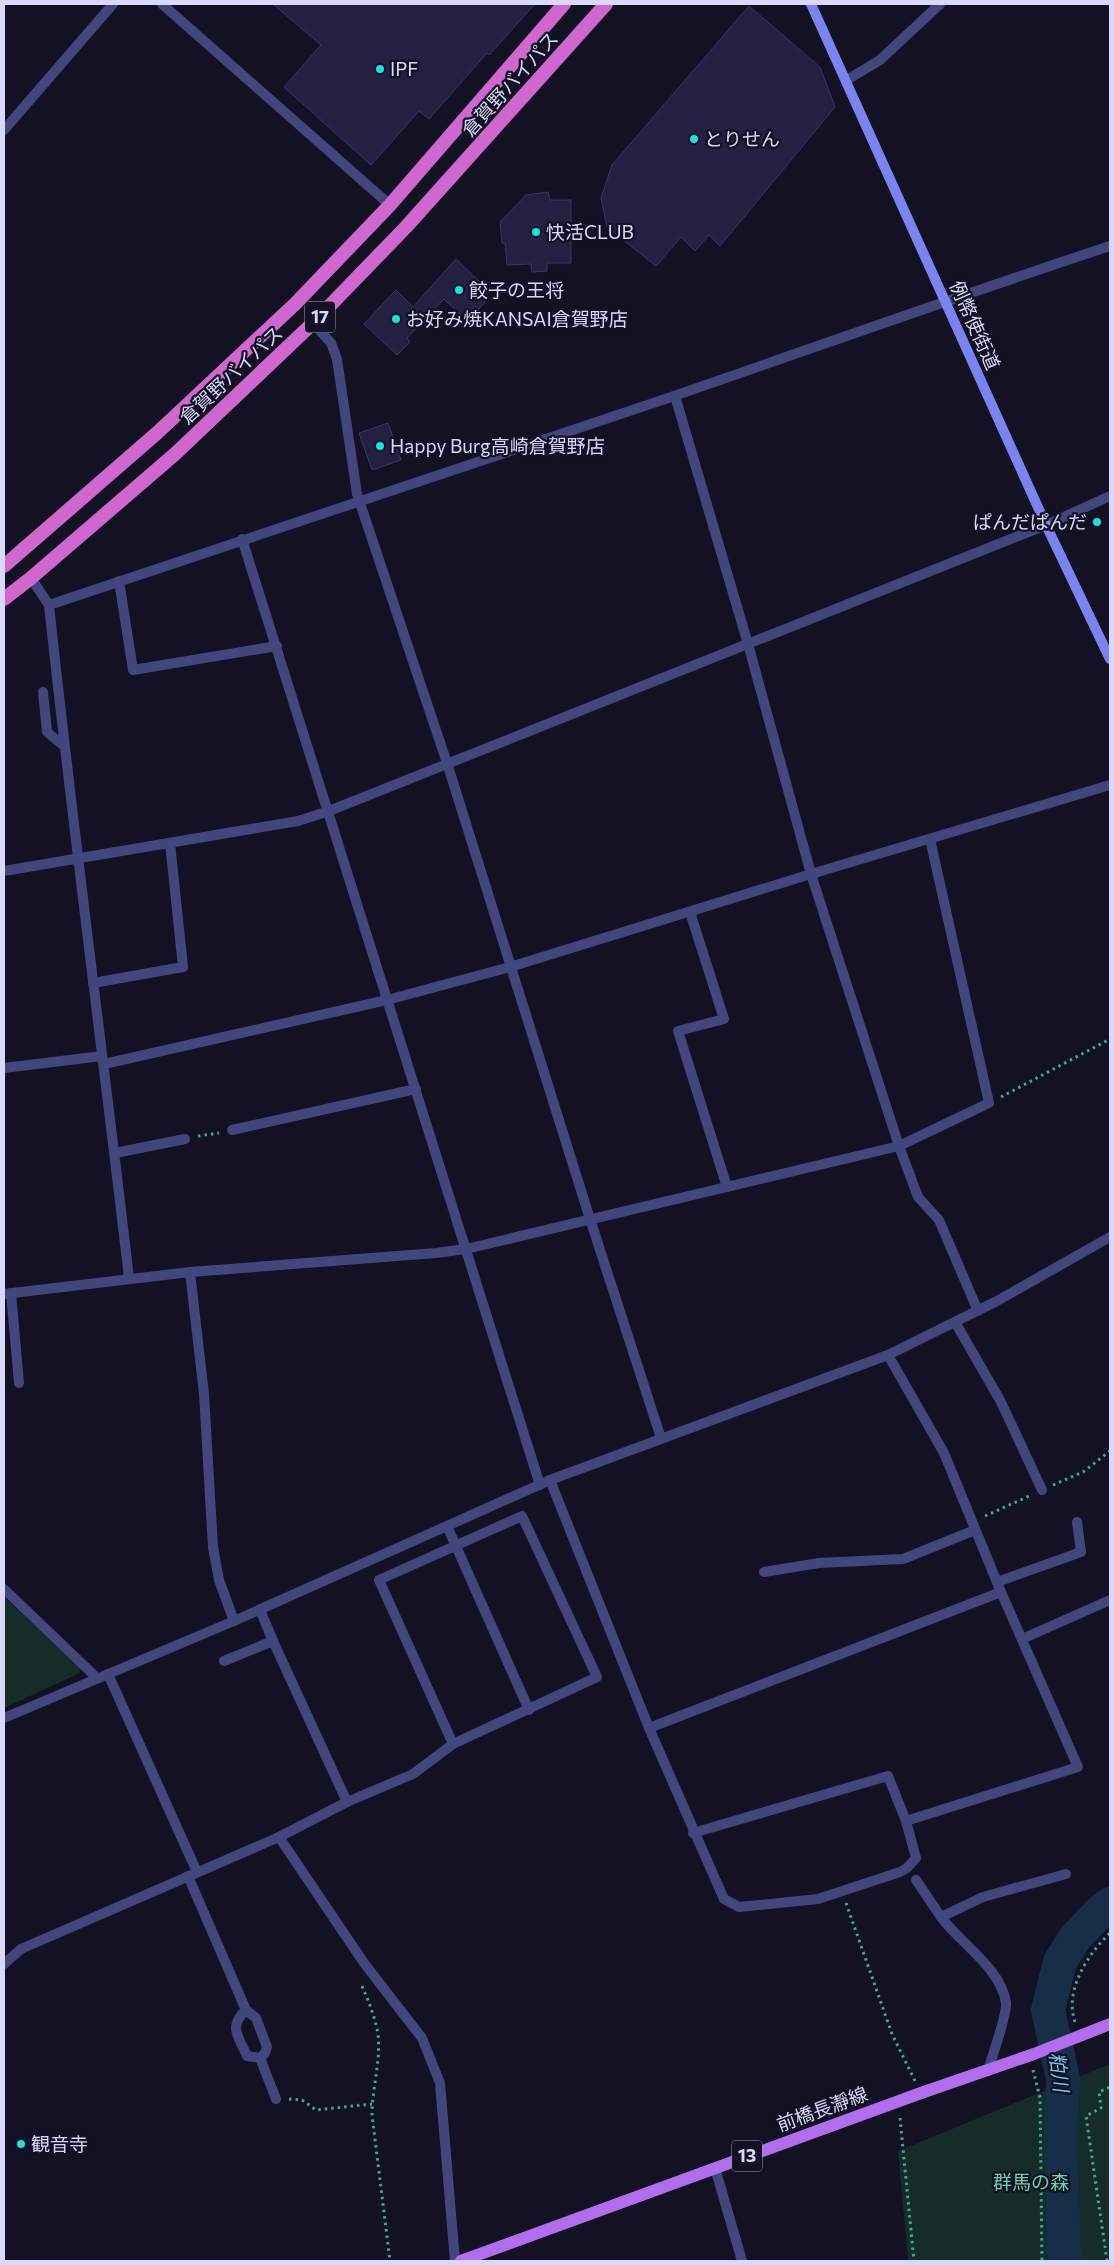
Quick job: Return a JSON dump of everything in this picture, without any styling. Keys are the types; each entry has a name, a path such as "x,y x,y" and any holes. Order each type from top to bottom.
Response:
{"highway":[{"name":"倉賀野バイパス","path":"4,566 157,433 288,311 390,205 564,4"},
{"name":"倉賀野バイパス","path":"4,599 175,454 313,324 406,227 606,4"}],"main road":[{"name":"例幣使街道","path":"811,4 847,80 1046,525 1110,659"},
{"name":"前橋長瀞線","path":"462,2261 921,2093 1032,2055 1110,2024"}],"street":[{"path":"4,130 113,4"},
{"path":"162,4 390,205"},
{"path":"847,80 880,60 940,4"},
{"path":"49,605 242,538 361,502 675,396 945,301 1110,246"},
{"path":"313,324 331,343 337,359 357,494 446,763 661,1438"},
{"path":"675,396 748,644 811,874 899,1146 918,1197 939,1220 978,1311"},
{"path":"4,871 298,821 329,811 1046,525 1110,496"},
{"path":"242,538 540,1485"},
{"path":"31,578 49,605 77,859 129,1278"},
{"path":"119,581 133,670 277,646"},
{"path":"43,692 47,732 64,746"},
{"path":"4,1068 103,1060 387,1000 510,967 811,874 1110,785"},
{"path":"19,1384 8,1294 190,1272 466,1249 899,1146 989,1103 930,839"},
{"path":"93,983 183,967 170,843"},
{"path":"690,912 724,1019 678,1031 727,1187"},
{"path":"232,1130 416,1089"},
{"path":"114,1153 185,1139"},
{"path":"4,1718 260,1610 550,1480 888,1355 978,1311 1110,1236"},
{"path":"190,1272 204,1394 213,1547 218,1580 234,1621"},
{"path":"955,1322 1001,1402 1042,1490"},
{"path":"888,1355 944,1453 999,1588 1078,1766 906,1821"},
{"path":"550,1480 649,1728 693,1833 724,1899 739,1907 818,1899 900,1872 916,1858 906,1821 888,1776 693,1833"},
{"path":"4,1964 21,1949 279,1837 347,1802 413,1774 453,1744 597,1677 522,1516 379,1580 453,1744"},
{"path":"649,1728 999,1588 1081,1552 1077,1522"},
{"path":"447,1526 529,1710"},
{"path":"764,1572 820,1564 903,1559 975,1530"},
{"path":"4,1589 97,1678"},
{"path":"1022,1639 1110,1600"},
{"path":"260,1610 272,1641 347,1802"},
{"path":"224,1661 272,1641"},
{"path":"108,1674 192,1874 246,2010 256,2018 267,2047 265,2053 260,2058"},
{"path":"279,1837 362,1960 422,2038 440,2083 455,2261"},
{"path":"942,1917 983,1896 1066,1874"},
{"path":"916,1880 950,1928 984,1962 1000,1988 1006,2004 988,2071"},
{"path":"246,2010 237,2018 235,2027 247,2056 260,2058"},
{"path":"260,2058 276,2099"},
{"path":"715,2168 742,2261"}],"path":[{"path":"989,1103 1110,1038"},
{"path":"185,1139 232,1130"},
{"path":"849,1914 892,2034 921,2093"},
{"path":"1076,2038 1072,1998 1076,1982 1085,1965 1110,1933"},
{"path":"362,1960 358,1976 373,2010 378,2035 372,2104 390,2261"},
{"path":"1032,2055 1040,2098 1042,2261"},
{"path":"1107,2261 1086,2116 1101,2108 1099,2092 1110,2087"},
{"path":"276,2099 302,2100 316,2110 372,2104"},
{"path":"900,2118 914,2261"}],"green space":[{"path":"4,1597 79,1667 80,1673 4,1708"},
{"name":"群馬の森","path":"1110,2064 1110,2261 908,2261 898,2151"}],"building":[{"path":"273,4 535,4 489,55 487,53 429,119 419,111 371,165 284,87 321,45"},
{"path":"749,6 820,67 835,107 720,246 709,235 695,251 681,237 656,266 607,227 601,198 612,165"},
{"name":"快活CLUB","path":"548,192 550,200 571,200 571,263 547,263 547,271 532,272 531,264 507,265 505,243 502,243 500,222 526,195"},
{"path":"456,259 483,285 484,294 488,298 479,309 475,306 464,318 444,299 407,338 410,342 397,355 364,324 396,290 413,307"},
{"name":"Happy Burg高崎倉賀野店","path":"388,423 401,460 372,470 359,433"}],"waterway":[{"name":"粕川","path":"1064,2261 1061,2137 1063,2078 1048,2010 1060,1962 1075,1938 1110,1904"}],"place":[{"name":"IPF","path":"380,69"},
{"name":"とりせん","path":"694,139"},
{"name":"快活CLUB","path":"536,232"},
{"name":"餃子の王将","path":"459,290"},
{"name":"お好み焼KANSAI倉賀野店","path":"396,319"},
{"name":"Happy Burg高崎倉賀野店","path":"380,446"},
{"name":"ぱんだぱんだ","path":"1097,522"},
{"name":"観音寺","path":"21,2144"}]}
